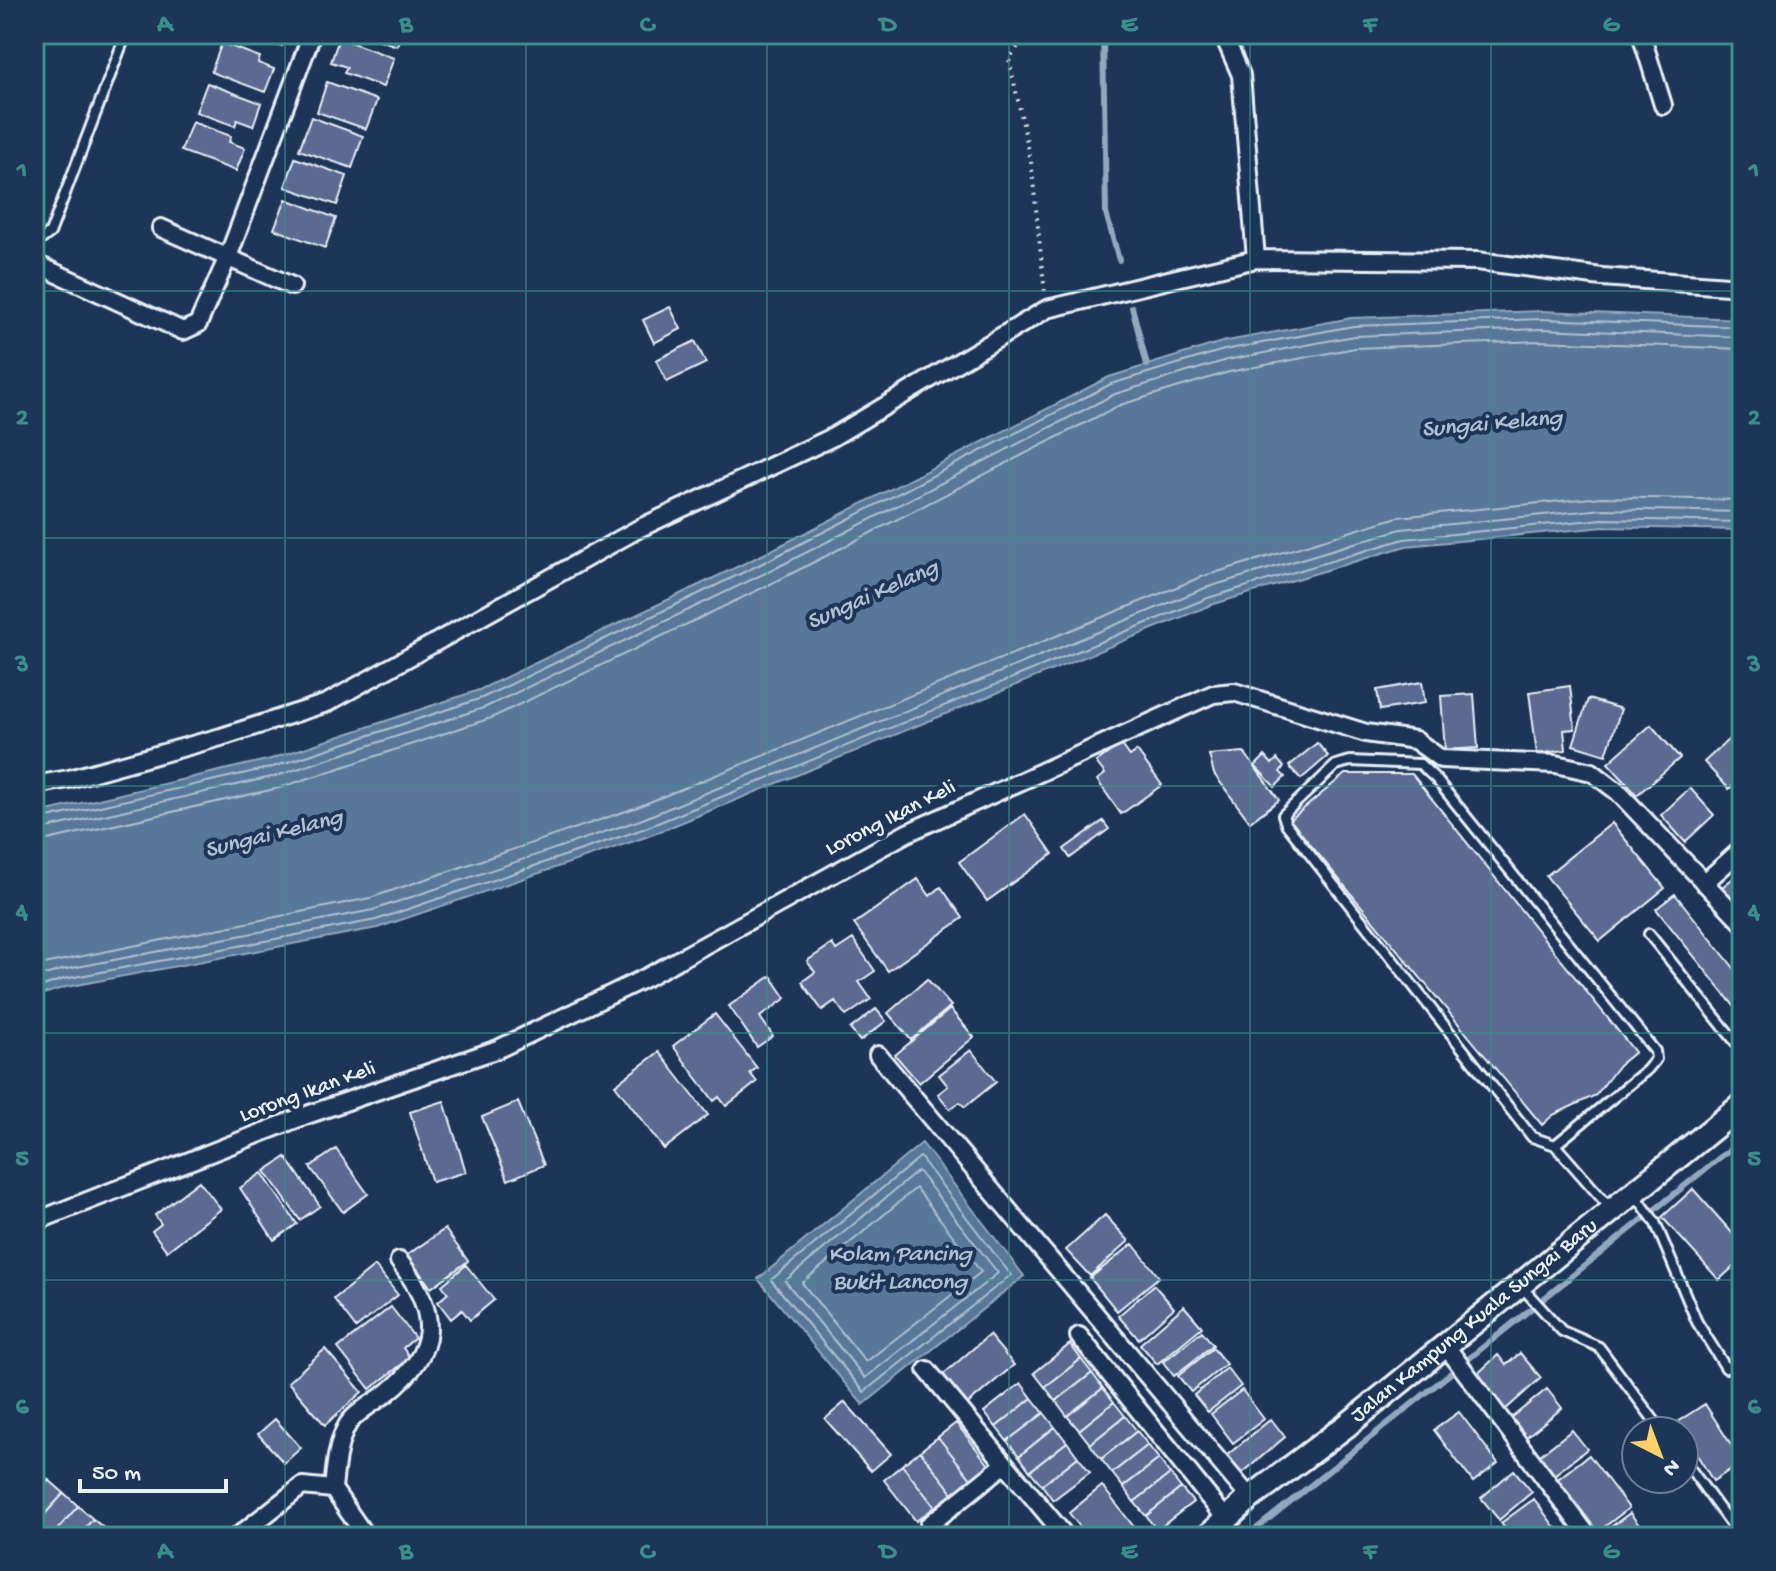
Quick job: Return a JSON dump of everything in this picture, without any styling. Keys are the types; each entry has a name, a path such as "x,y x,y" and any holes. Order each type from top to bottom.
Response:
{"street":[{"path":"34,263 183,331 198,324 228,257 312,34"},
{"path":"1223,34 1241,75 1256,259"},
{"path":"1641,34 1663,105"},
{"path":"161,228 292,286"},
{"path":"34,785 130,762 327,703 640,528 833,437 1047,309 1256,259 1477,261 1602,277 1742,287"},
{"name":"Lorong Ikan Keli","path":"34,1222 304,1116 498,1049 647,977 907,833 1213,694 1234,692 1366,733 1415,740 1441,759 1556,764 1592,772 1618,792 1742,922"},
{"path":"1704,883 1742,849"},
{"path":"878,1055 1250,1498"},
{"name":"Jalan Kampung Kuala Sungai Baru","path":"1207,1537 1250,1498 1450,1351 1612,1210 1638,1198 1742,1105"},
{"path":"366,1537 333,1489 337,1457 349,1422 400,1382 420,1359 429,1310 419,1287 399,1261"},
{"path":"1079,1336 1227,1520"},
{"path":"1450,1351 1589,1537"},
{"path":"927,1370 1066,1537"},
{"path":"929,1525 1005,1464"},
{"path":"237,1537 302,1486 333,1489"}],"lane":[{"path":"34,245 50,233 126,34"},
{"path":"1555,1145 1647,1070 1656,1059 1655,1051 1436,779 1420,764 1350,761 1336,765 1283,815 1286,824 1532,1137 1555,1145 1612,1210"},
{"path":"1649,934 1742,1050"},
{"path":"1638,1198 1651,1215 1697,1322 1726,1368"},
{"path":"1523,1289 1562,1331 1599,1347 1650,1415"},
{"path":"1700,1482 1740,1537"}],"path":[{"path":"1027,34 1009,59 1031,161 1047,309"}],"water":[{"name":"Sungai Kelang","path":"1541,311 1742,319 1742,530 1604,527 1406,546 1211,605 646,837 377,928 66,987 34,997 34,814 271,759 479,690 766,553 1109,377 1222,342 1351,318"},
{"name":"Kolam Pancing Bukit Lancong","path":"922,1143 1024,1276 863,1405 758,1279"}],"building":[{"path":"230,34 287,34 282,46 266,40 264,46"},
{"path":"362,34 402,34 397,46"},
{"path":"339,38 394,58 383,87 344,73 347,67 331,62"},
{"path":"222,43 260,57 258,63 274,69 265,92 211,72"},
{"path":"1733,46 1742,47 1742,76 1731,75"},
{"path":"327,82 377,100 366,129 317,112"},
{"path":"207,83 261,103 253,126 237,120 235,126 196,112"},
{"path":"311,117 363,136 352,168 299,150"},
{"path":"192,122 231,136 229,142 245,148 236,171 181,151"},
{"path":"295,158 347,176 337,205 285,187"},
{"path":"286,199 336,218 325,248 274,229"},
{"path":"670,307 681,329 654,343 643,320"},
{"path":"695,341 706,363 667,382 656,360"},
{"path":"1422,682 1425,703 1380,710 1377,690"},
{"path":"1570,686 1575,729 1564,730 1566,750 1537,754 1529,692"},
{"path":"1474,694 1478,748 1445,750 1441,696"},
{"path":"1588,699 1621,709 1606,755 1573,745"},
{"path":"1651,725 1680,758 1637,795 1608,763"},
{"path":"1742,727 1742,777 1729,789 1704,762"},
{"path":"1317,743 1328,756 1301,779 1289,766"},
{"path":"1121,744 1130,756 1137,751 1162,785 1121,814 1097,780 1105,774 1096,762"},
{"path":"1244,752 1279,800 1250,822 1214,774 1209,755"},
{"path":"1265,756 1272,764 1277,759 1284,767 1280,772 1285,777 1275,787 1255,766"},
{"path":"1345,774 1412,774 1635,1052 1619,1065 1596,1095 1553,1115 1542,1125 1290,820"},
{"path":"1690,788 1714,815 1685,842 1661,815"},
{"path":"1025,814 1053,854 987,901 959,862"},
{"path":"1103,821 1109,829 1070,858 1064,849"},
{"path":"1612,823 1665,888 1600,941 1546,876"},
{"path":"1742,871 1742,913 1721,888"},
{"path":"918,879 930,896 941,887 963,918 888,971 854,924"},
{"path":"1675,894 1742,978 1742,1016 1656,909"},
{"path":"853,939 875,971 859,982 871,999 846,1016 835,1001 822,1010 802,982 815,972 807,961 832,944 836,950"},
{"path":"771,976 786,998 760,1017 773,1036 757,1047 729,1006"},
{"path":"927,979 951,1006 911,1040 888,1013"},
{"path":"876,1009 886,1021 860,1041 850,1029"},
{"path":"950,1009 974,1037 919,1083 895,1055"},
{"path":"715,1014 757,1068 750,1073 757,1082 726,1106 719,1097 714,1101 673,1046"},
{"path":"971,1050 996,1082 965,1107 960,1102 950,1109 938,1094 948,1086 939,1075"},
{"path":"659,1052 708,1115 664,1149 615,1085"},
{"path":"444,1101 466,1172 432,1182 410,1112"},
{"path":"518,1102 544,1165 508,1180 482,1117"},
{"path":"336,1149 368,1194 343,1212 310,1167"},
{"path":"286,1157 320,1206 300,1220 265,1171"},
{"path":"262,1173 297,1224 274,1240 240,1188"},
{"path":"199,1181 221,1209 167,1251 152,1231 161,1224 155,1215"},
{"path":"1693,1189 1742,1244 1742,1259 1719,1280 1662,1217"},
{"path":"1105,1215 1129,1241 1090,1276 1066,1250"},
{"path":"445,1229 468,1261 431,1288 407,1255"},
{"path":"1133,1244 1159,1277 1117,1311 1090,1278"},
{"path":"466,1265 494,1300 470,1320 462,1310 451,1319 438,1302 448,1293 442,1285"},
{"path":"375,1266 398,1295 356,1328 334,1299"},
{"path":"1154,1285 1174,1308 1139,1339 1118,1316"},
{"path":"1184,1306 1202,1327 1157,1364 1140,1344"},
{"path":"391,1307 415,1338 403,1348 410,1358 370,1389 338,1348"},
{"path":"1202,1331 1213,1345 1174,1376 1163,1362"},
{"path":"989,1335 1014,1365 964,1407 939,1378"},
{"path":"1070,1344 1081,1359 1045,1387 1034,1373"},
{"path":"1213,1348 1226,1364 1191,1392 1178,1376"},
{"path":"325,1349 362,1392 325,1425 288,1382"},
{"path":"1520,1353 1541,1378 1505,1410 1475,1376 1498,1355 1506,1365"},
{"path":"1081,1359 1092,1373 1056,1401 1045,1387"},
{"path":"1227,1368 1241,1386 1208,1412 1194,1395"},
{"path":"1092,1373 1103,1388 1067,1416 1056,1401"},
{"path":"1021,1383 1032,1398 996,1427 984,1412"},
{"path":"1103,1388 1114,1402 1079,1430 1067,1416"},
{"path":"1547,1389 1562,1408 1525,1438 1510,1419"},
{"path":"1242,1390 1264,1419 1233,1443 1211,1414"},
{"path":"1032,1398 1044,1413 1007,1441 996,1427"},
{"path":"845,1402 891,1454 871,1471 825,1419"},
{"path":"1114,1402 1125,1416 1090,1444 1079,1430"},
{"path":"1705,1404 1742,1462 1713,1481 1700,1460 1700,1415 1688,1415"},
{"path":"1459,1412 1498,1463 1473,1482 1434,1430"},
{"path":"1044,1413 1055,1427 1019,1456 1007,1441"},
{"path":"1125,1416 1137,1431 1101,1459 1090,1444"},
{"path":"275,1419 301,1448 284,1463 258,1434"},
{"path":"1271,1419 1285,1437 1240,1475 1225,1457"},
{"path":"956,1423 989,1465 971,1479 938,1437"},
{"path":"1055,1427 1067,1442 1030,1471 1019,1456"},
{"path":"1572,1430 1587,1449 1554,1475 1539,1456"},
{"path":"1137,1431 1148,1445 1112,1473 1101,1459"},
{"path":"938,1437 971,1479 953,1493 920,1451"},
{"path":"1067,1442 1078,1457 1042,1485 1030,1471"},
{"path":"1148,1445 1159,1459 1123,1487 1112,1473"},
{"path":"920,1451 953,1493 935,1507 902,1465"},
{"path":"1589,1455 1629,1508 1595,1534 1554,1482"},
{"path":"1078,1457 1090,1472 1053,1500 1042,1485"},
{"path":"1159,1459 1170,1474 1134,1502 1123,1487"},
{"path":"902,1465 935,1507 916,1521 884,1480"},
{"path":"34,1467 49,1480 34,1496"},
{"path":"1514,1470 1532,1492 1499,1520 1481,1498"},
{"path":"1170,1474 1181,1488 1146,1516 1134,1502"},
{"path":"49,1480 64,1493 34,1526 34,1496"},
{"path":"1102,1486 1138,1532 1132,1537 1088,1537 1069,1513"},
{"path":"1181,1488 1193,1502 1157,1530 1146,1516"},
{"path":"64,1493 78,1506 51,1537 42,1537 34,1526"},
{"path":"1534,1499 1562,1537 1511,1537 1501,1523"},
{"path":"78,1506 93,1519 77,1537 51,1537"},
{"path":"1630,1513 1648,1537 1597,1537"},
{"path":"93,1519 108,1532 104,1537 77,1537"}],"waterway":[{"path":"1103,34 1106,213 1119,260"},
{"path":"1132,307 1147,365"},
{"path":"1246,1537 1738,1143"}]}
